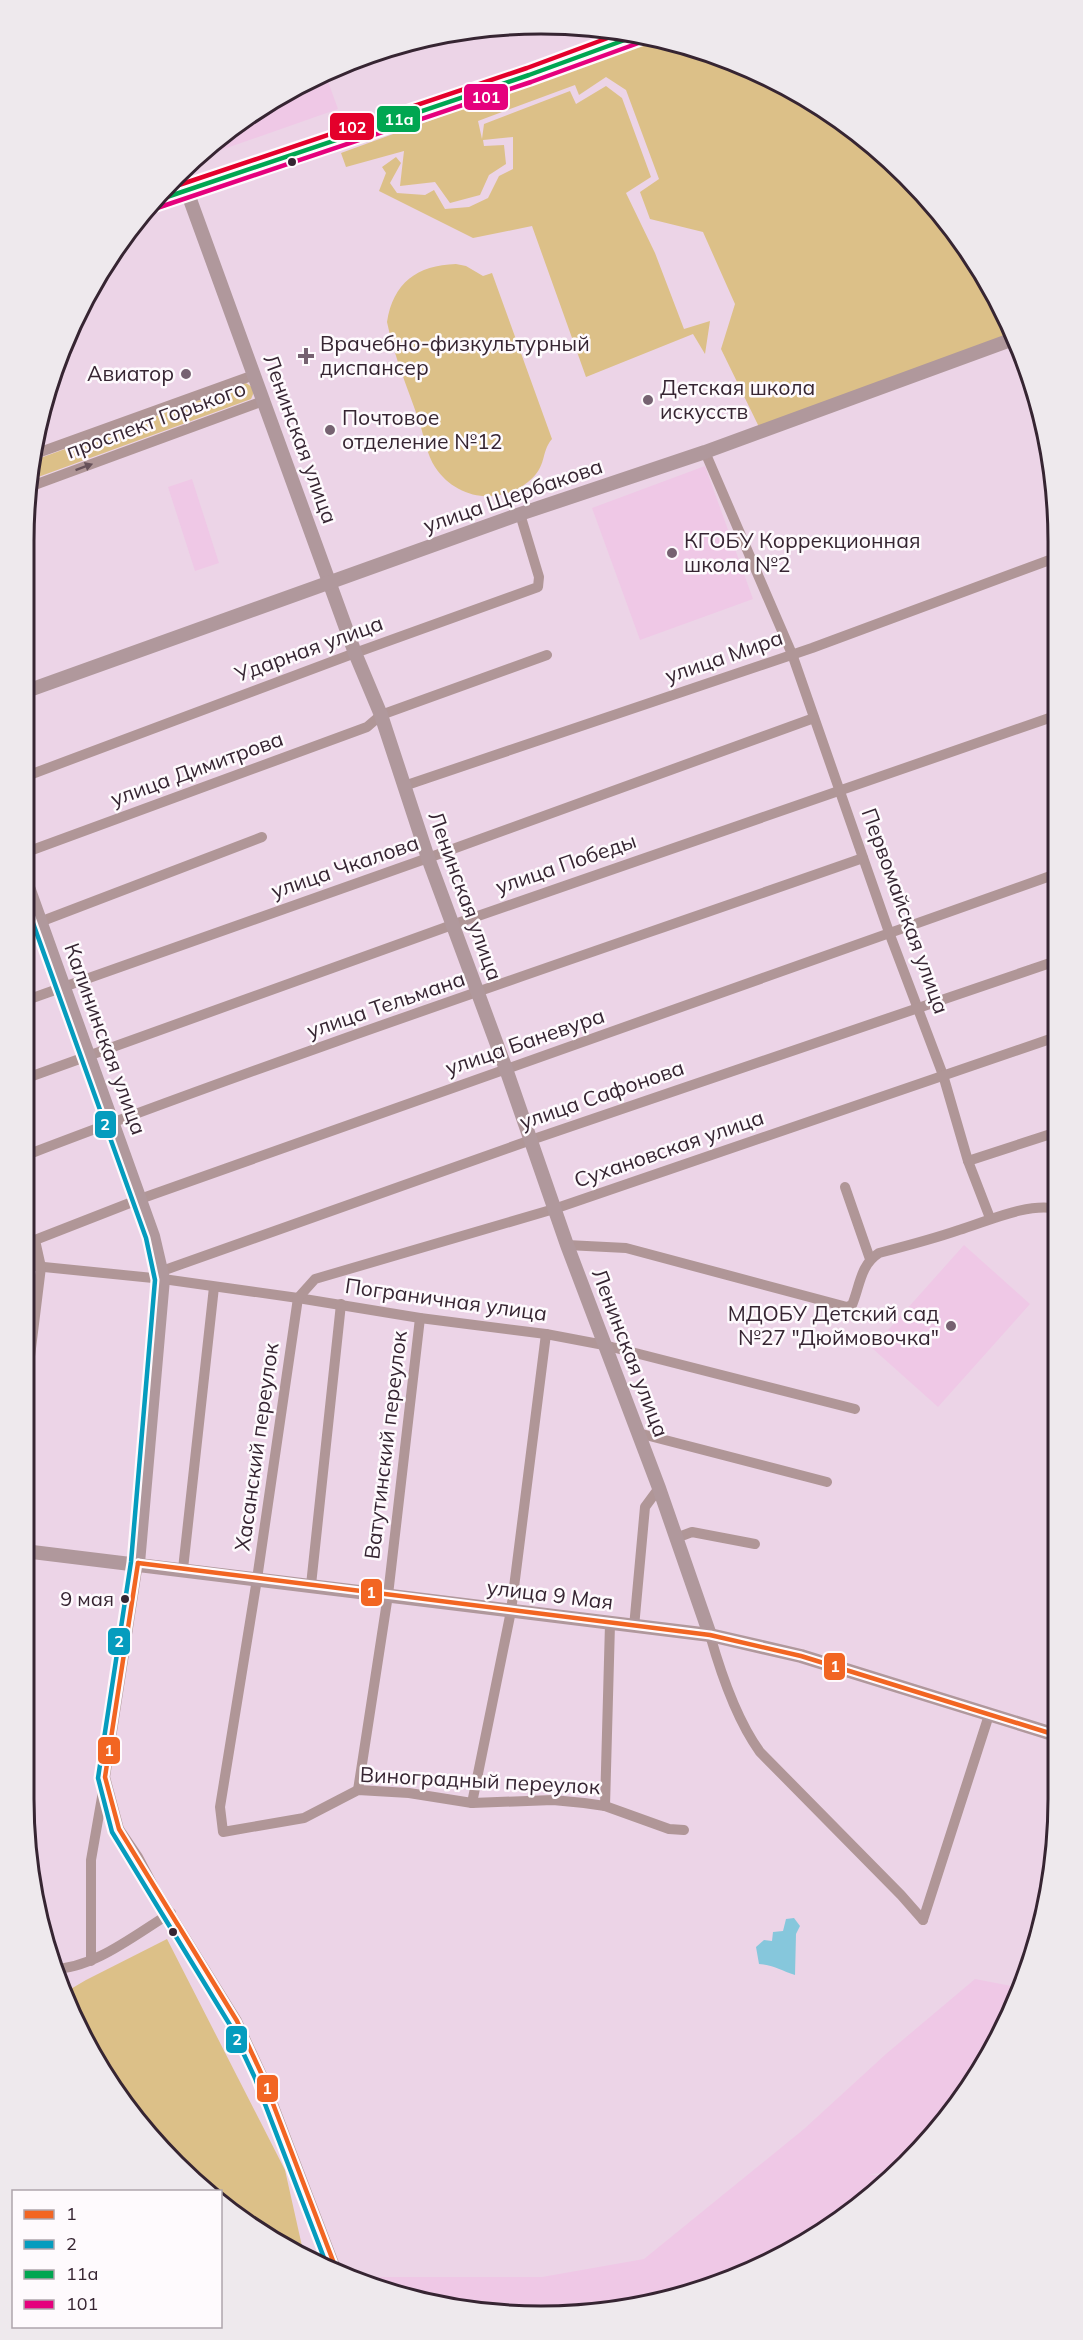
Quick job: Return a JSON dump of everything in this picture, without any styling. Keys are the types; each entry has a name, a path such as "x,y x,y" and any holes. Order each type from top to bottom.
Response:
{"main road":[{"path":"172,194 529,75 622,41"},
{"name":"Ленинская улица","path":"184,182 355,653 381,715 428,858 506,1069 567,1245 659,1488 710,1635"},
{"name":"улица Щербакова","path":"34,688 520,514 705,452 1007,341"},
{"name":"Калининская улица","path":"34,905 114,1122 153,1236 162,1275 138,1563"},
{"name":"улица 9 Мая","path":"34,1552 138,1563 710,1635 801,1656 1048,1733"}],"street":[{"name":"проспект Горького","path":"43,451 254,375"},
{"name":"проспект Горького","path":"38,485 264,401"},
{"name":"Первомайская улица","path":"705,452 792,654 890,934 943,1075 968,1161 990,1218"},
{"name":"Ударная улица","path":"34,773 538,587 538,577 520,514"},
{"name":"улица Мира","path":"404,786 792,654 1048,561"},
{"name":"улица Димитрова","path":"34,850 367,727 381,715 547,655"},
{"name":"улица Чкалова","path":"34,997 814,718"},
{"name":"улица Победы","path":"34,1075 452,925 1048,718"},
{"path":"34,924 262,837"},
{"name":"улица Тельмана","path":"34,1151 863,858"},
{"name":"улица Баневура","path":"41,1267 35,1240 140,1199 1048,877"},
{"name":"улица Сафонова","path":"162,1275 531,1140 1048,964"},
{"name":"Сухановская улица","path":"298,1298 315,1279 554,1209 1048,1040"},
{"path":"968,1161 1048,1135"},
{"path":"845,1187 870,1258"},
{"path":"567,1245 626,1248 846,1307 852,1305 860,1277 870,1258 879,1253 962,1230 990,1218 1048,1208"},
{"name":"Пограничная улица","path":"34,1266 162,1275 214,1287 341,1304 420,1318 546,1334 604,1345 855,1409"},
{"path":"34,1324 41,1267"},
{"path":"183,1569 214,1287"},
{"name":"Хасанский переулок","path":"222,1815 220,1807 257,1579 298,1298"},
{"path":"310,1586 341,1304"},
{"name":"Ватутинский переулок","path":"358,1790 388,1595 420,1318"},
{"path":"472,1803 511,1611 546,1334"},
{"path":"638,1433 827,1482"},
{"path":"634,1627 645,1508 659,1488"},
{"path":"676,1538 693,1532 755,1544"},
{"name":"Калининская улица","path":"138,1563 105,1777 119,1830 138,1857 237,2021 262,2075 333,2260"},
{"path":"605,1806 610,1624"},
{"path":"710,1635 730,1694 750,1738 760,1752 901,1894 923,1920 989,1715"},
{"path":"91,1961 91,1860 105,1777"},
{"name":"Виноградный переулок","path":"222,1815 223,1832 304,1818 358,1790 409,1793 472,1803 553,1800 605,1806 669,1829 684,1830"},
{"path":"64,1968 74,1968 91,1961 171,1913"}],"shaded area":[{"path":"640,44 673,52 736,73 795,102 850,139 876,160 923,207 944,233 981,288 1006,339 759,427 721,349 735,304 703,232 650,219 640,192 659,179 626,90 606,77 579,95 575,85 478,121 482,139 484,124 570,91 576,104 606,86 622,98 651,177 626,193 655,253 684,329 710,321 705,354 693,334 586,377 532,226 473,238 379,191 386,173 382,167 396,157 401,163 390,183 397,193 425,195 434,190 445,209 469,207 488,198 499,176 513,169 513,137 483,140 484,146 504,145 506,164 489,175 480,195 450,203 435,182 400,186 404,151 346,167 341,153"},
{"path":"328,82 338,109 218,151 288,102"},
{"path":"456,264 466,266 483,276 492,273 552,439 534,476 516,490 504,494 478,496 466,492 444,478 435,467 428,452 387,322 395,297 409,279 430,268"},
{"path":"246,383 252,387 254,392 251,399 39,477 42,457"},
{"name":"КГОБУ Коррекционная школа №2","path":"705,466 753,599 640,640 592,508"},
{"path":"192,479 219,563 195,571 168,487"},
{"name":"МДОБУ Детский сад №27 \"Дюймовочка\"","path":"964,1245 1030,1304 938,1407 872,1348"},
{"path":"167,1939 285,2170 302,2245 233,2201 207,2180 160,2133 120,2080 87,2023 71,1989"},
{"path":"975,1979 1013,1986 981,2052 963,2080 923,2133 900,2157 883,2173 869,2174 880,2176 823,2220 795,2238 736,2267 704,2279 640,2296 542,2306 443,2296 374,2277 542,2277 644,2259 804,2129 886,2054"}],"water":[{"path":"794,1918 800,1926 796,1934 795,1975 759,1964 756,1947 764,1940 772,1941 773,1932 783,1931 786,1919"}],"transit line":[{"name":"102","path":"182,184 527,68 606,39"},
{"name":"11а","path":"171,196 529,75 622,41"},
{"name":"101","path":"160,207 531,82 637,44"},
{"name":"2","path":"34,926 146,1238 155,1280 131,1562 98,1778 112,1832 230,2025 255,2078 323,2256"},
{"name":"1","path":"138,1563 710,1635 801,1656 1048,1733"},
{"name":"1","path":"138,1563 105,1777 119,1829 237,2021 262,2075 333,2260"}],"place":[{"name":"Врачебно-физкультурный диспансер","path":"306,356"},
{"name":"Авиатор","path":"186,374"},
{"name":"Детская школа искусств","path":"648,400"},
{"name":"Почтовое отделение №12","path":"330,430"},
{"name":"КГОБУ Коррекционная школа №2","path":"672,553"},
{"name":"МДОБУ Детский сад №27 \"Дюймовочка\"","path":"951,1326"},
{"name":"9 мая","path":"125,1599"}]}
